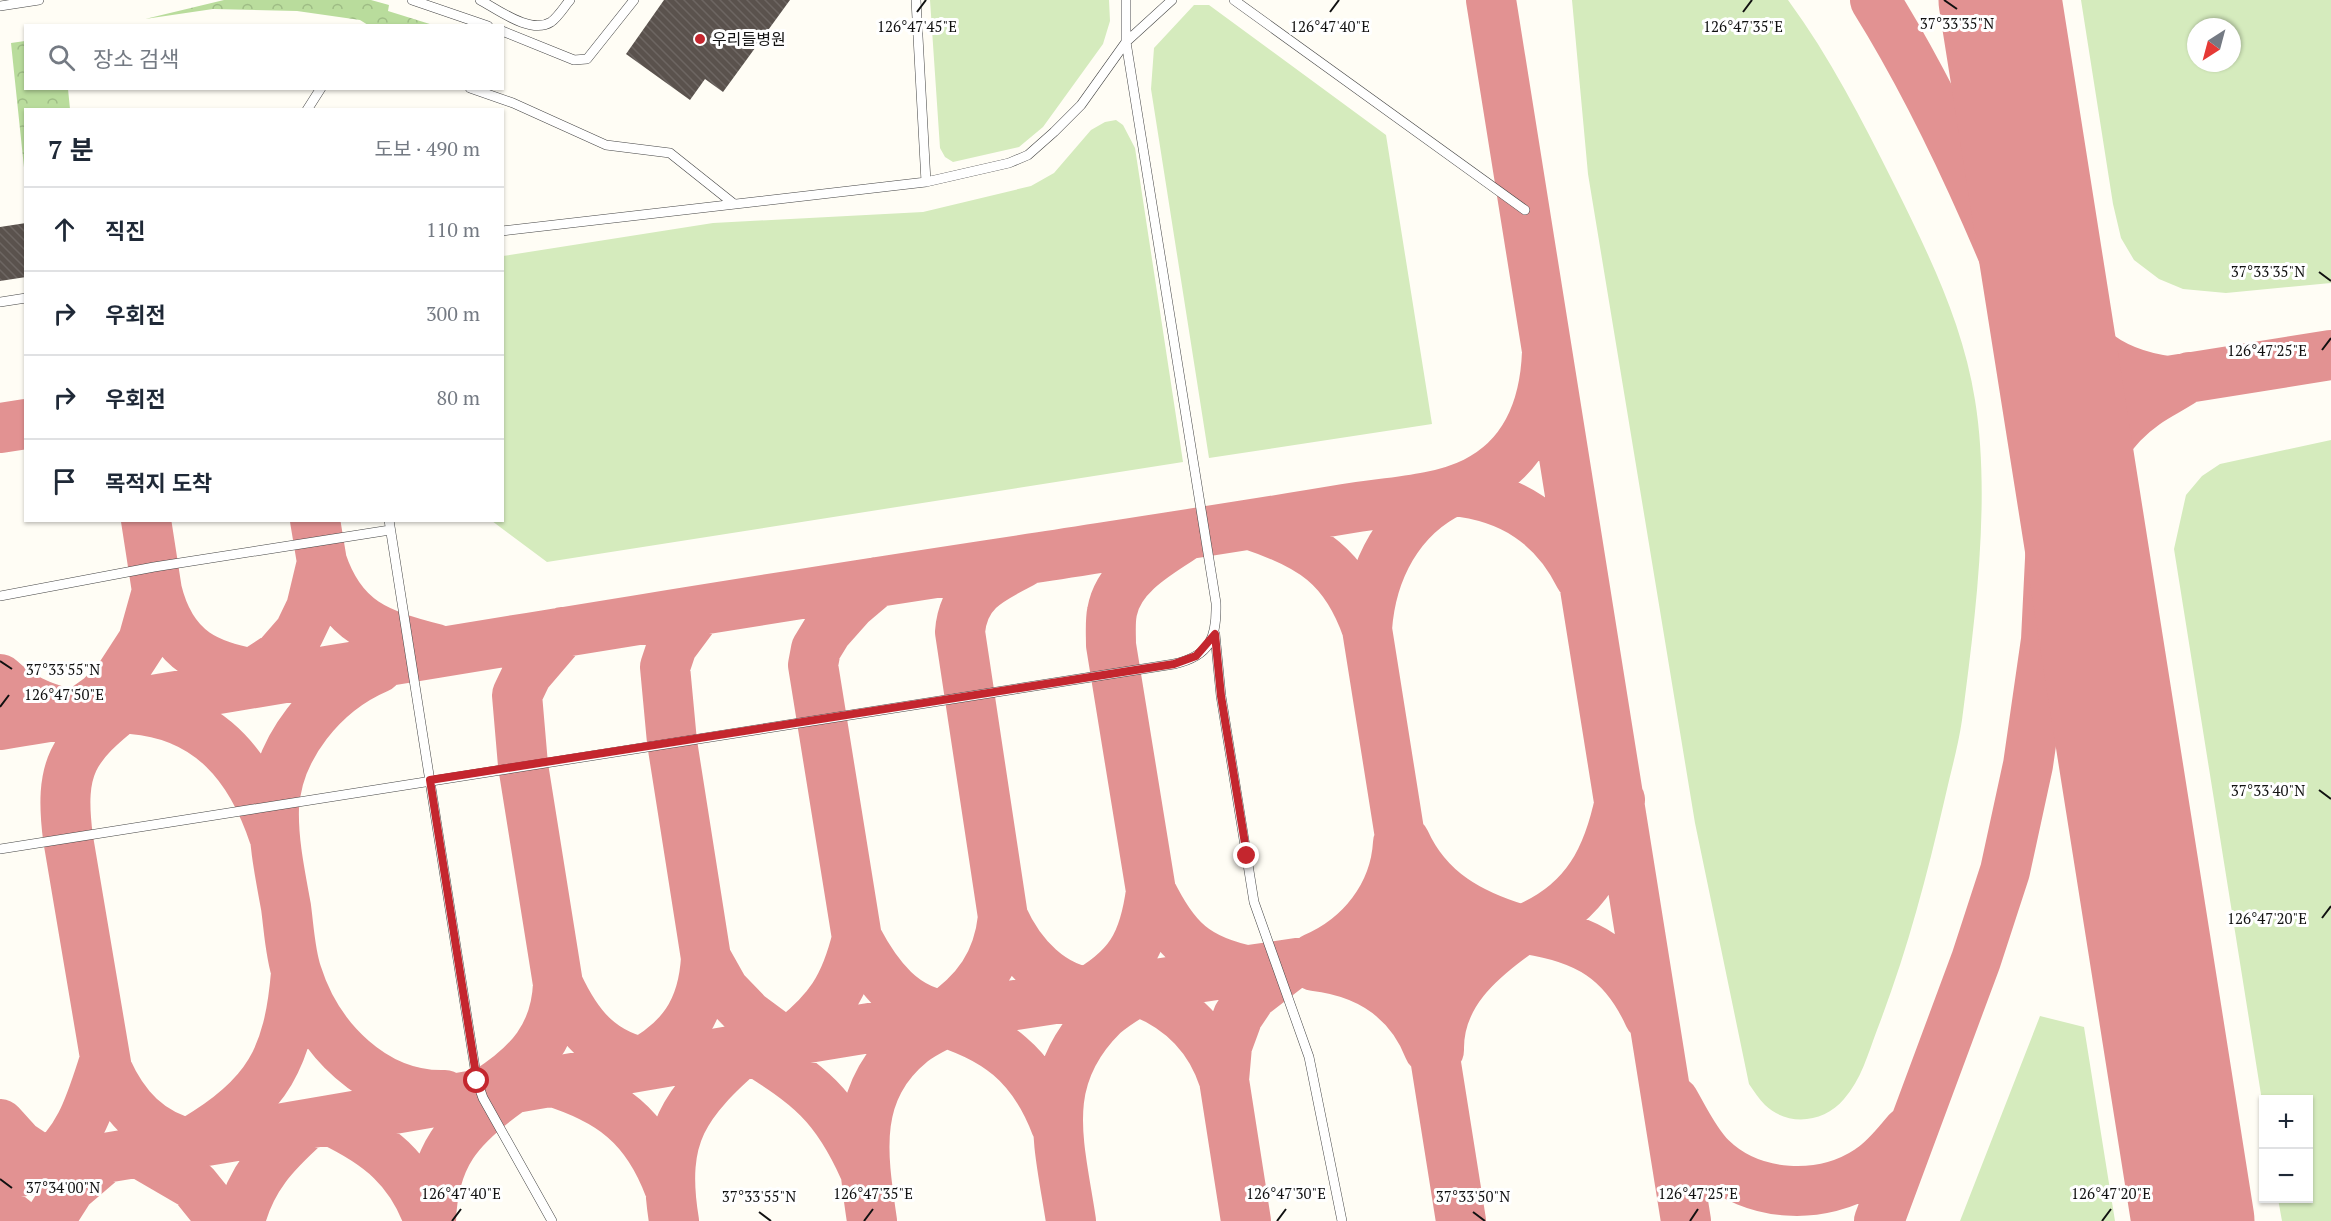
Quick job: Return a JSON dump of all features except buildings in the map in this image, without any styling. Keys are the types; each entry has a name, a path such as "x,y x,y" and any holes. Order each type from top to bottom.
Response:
{"lane":[{"path":"0,6 39,0"},
{"path":"412,0 482,24"},
{"path":"480,0 515,18 532,24 546,24 553,21 570,0"},
{"path":"504,32 540,43 574,60 587,59 634,0"},
{"path":"916,0 926,182"},
{"path":"1126,0 1126,42 1216,603 1215,634 1221,696 1254,902 1309,1057 1342,1221"},
{"path":"504,231 926,182 1009,163 1028,155 1081,105 1126,42 1172,0"},
{"path":"1234,0 1525,210"},
{"path":"308,108 320,90"},
{"path":"476,90 513,103 606,146 670,153 734,204"},
{"path":"0,302 24,298"},
{"path":"0,596 389,525 477,1081 483,1098 552,1221"},
{"path":"0,849 1174,664 1196,656 1215,634"}],"green space":[{"path":"224,0 371,0 389,5 388,11 430,24 366,24 360,20 297,11 213,9 145,19"},
{"path":"930,0 1109,0 1110,21 1103,44 1043,127 1019,147 953,162 945,157 940,148"},
{"path":"1572,0 1788,0 1845,89 1907,210 1943,289 1969,371 1980,438 1981,518 1976,601 1958,740 1915,917 1867,1057 1850,1092 1836,1107 1816,1117 1795,1119 1784,1117 1763,1103 1749,1084 1695,823 1588,174"},
{"path":"2081,0 2331,0 2331,283 2226,293 2183,289 2159,279 2134,260 2121,238 2113,204"},
{"path":"1194,5 1209,5 1386,135 1432,424 1209,458 1151,89 1154,48"},
{"path":"24,41 24,90 68,90 70,108 24,108 24,167 11,43"},
{"path":"1116,120 1123,125 1135,148 1183,462 547,562 493,522 504,522 504,256 713,223 923,212 1031,186 1054,173 1091,130 1105,122"},
{"path":"2331,440 2331,1221 2282,1221 2279,1203 2313,1203 2313,1095 2261,1095 2174,549 2186,495 2202,476 2220,464"},
{"path":"2040,1016 2084,1027 2115,1221 1960,1221"}],"taxiway":[{"path":"1491,0 1686,1221"},
{"path":"1875,0 1920,79 1961,159 2009,269 2028,325"},
{"path":"1879,1221 1976,960 2005,871 2028,765 2046,640 2051,539 2040,258"},
{"path":"2043,281 2065,320 2091,349 2124,370 2145,376 2168,381 2331,355"},
{"path":"0,725 651,618 1428,497 1475,482 1493,471 1520,444 1537,411 1547,352"},
{"path":"2081,509 2089,478 2110,437 2120,425 2145,404 2189,377"},
{"path":"0,428 24,424"},
{"path":"1367,629 1375,586 1391,548 1417,515 1453,491 1494,500 1528,516 1557,542 1580,577"},
{"path":"2069,491 2096,603"},
{"path":"80,712 101,697 119,678 143,641 157,591 146,522"},
{"path":"239,682 279,656 299,633 311,608 322,562 315,522"},
{"path":"1251,525 1291,541 1323,561 1348,589 1367,629 1461,1221"},
{"path":"1185,536 1140,567 1122,587 1112,612 1111,645 1151,891 1169,923 1189,945 1215,961 1250,971"},
{"path":"322,562 340,599 365,622 397,638 436,649"},
{"path":"1022,563 999,575 972,597 962,618 960,632 1003,917 1028,957 1051,978 1079,990 1095,993"},
{"path":"877,582 851,604 827,631 816,649 813,665 857,938 883,979 906,1000 919,1008 951,1016"},
{"path":"157,591 172,629 195,653 227,668 266,676"},
{"path":"698,611 672,646 665,667 672,742 706,958 724,990 748,1015 775,1035 800,1040"},
{"path":"563,632 527,674 517,695 523,765 558,984 574,1013 593,1037 618,1054 650,1064"},
{"path":"378,668 358,678 322,706 294,743 277,785 274,808 277,858 291,949 306,998 334,1041 352,1059 372,1074 395,1086 419,1093 445,1095"},
{"path":"0,679 15,692 31,701 68,714"},
{"path":"127,704 93,733 74,760 68,776 66,793 68,838 107,1069 130,1107 150,1126 191,1144"},
{"path":"132,709 159,713 183,722 205,733 223,749 253,787 274,836"},
{"path":"0,1175 958,1014 1411,946 1501,936 1529,927 1549,917 1580,891 1601,859 1609,841 1620,800"},
{"path":"1405,841 1426,874 1453,899 1485,917 1522,930"},
{"path":"1314,958 1347,939 1372,912 1390,880 1398,843"},
{"path":"1082,995 1112,975 1132,953 1144,926 1151,891"},
{"path":"939,1018 964,998 983,975 996,949 1003,917"},
{"path":"1526,929 1567,938 1600,954 1627,980 1639,996 1649,1016"},
{"path":"1439,1050 1445,1012 1453,996 1476,967 1520,931"},
{"path":"789,1042 815,1020 834,997 847,971 857,938"},
{"path":"634,1066 665,1046 686,1023 700,994 706,958"},
{"path":"1246,1221 1224,1080 1227,1046 1238,1016 1252,995 1291,965"},
{"path":"1314,966 1351,974 1384,991 1410,1015 1429,1049"},
{"path":"194,1140 240,1108 270,1072 288,1028 296,973"},
{"path":"488,1091 516,1070 538,1047 552,1019 558,984"},
{"path":"1071,1221 1059,1138 1058,1112 1061,1087 1069,1063 1082,1039 1103,1015 1145,986"},
{"path":"1129,988 1162,1002 1188,1022 1209,1048 1224,1080"},
{"path":"933,1019 976,1034 1010,1056 1036,1086 1056,1126"},
{"path":"872,1221 864,1147 870,1102 879,1081 893,1061 916,1039 948,1021"},
{"path":"674,1221 671,1165 674,1143 682,1123 707,1086 747,1048"},
{"path":"750,1048 789,1073 818,1098 842,1128 864,1169"},
{"path":"44,1168 67,1146 83,1120 104,1062"},
{"path":"550,1081 591,1097 624,1118 649,1147 669,1187"},
{"path":"431,1221 437,1178 452,1145 476,1117 509,1091"},
{"path":"1674,1101 1700,1145 1711,1158 1746,1181 1767,1188 1788,1191 1830,1187 1850,1180 1880,1162 1908,1131"},
{"path":"331,1121 364,1139 391,1160 413,1187 429,1221"},
{"path":"0,1124 19,1145 52,1167"},
{"path":"240,1221 257,1179 274,1157 306,1125"},
{"path":"139,1153 194,1185 223,1221"},
{"path":"49,1221 70,1188 105,1158"},
{"path":"0,1209 15,1221"}],"runway":[{"path":"2000,0 2193,1221"}],"place":[{"name":"우리들병원","path":"700,39"}],"route":[{"path":"477,1081 430,780 1174,664 1196,656 1204,650 1215,634 1221,696 1247,856"}]}
